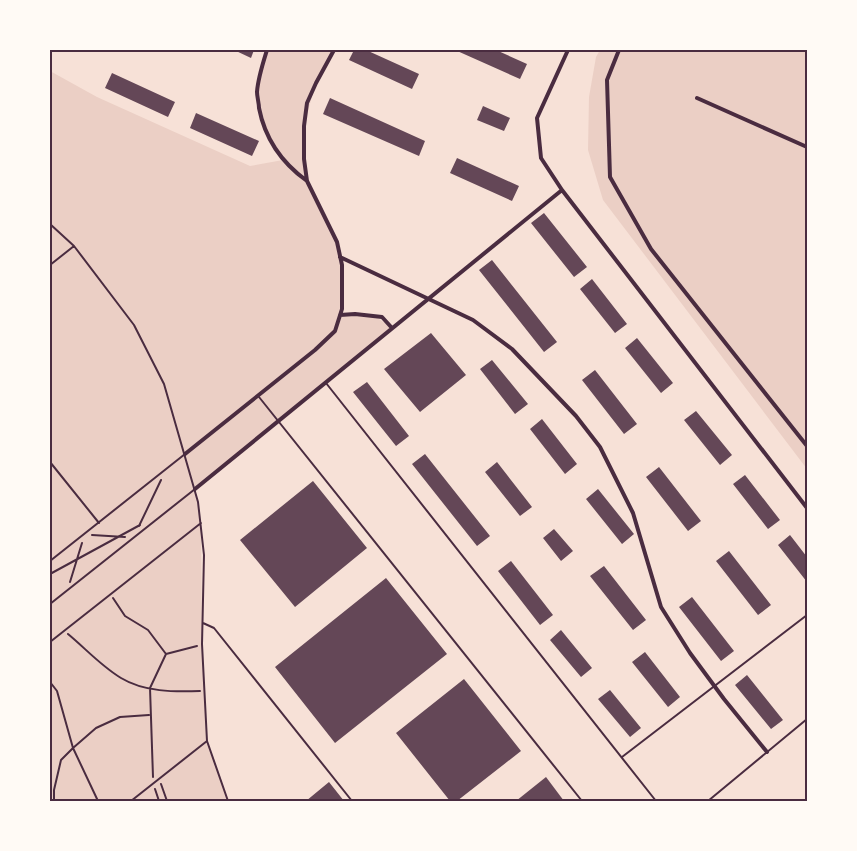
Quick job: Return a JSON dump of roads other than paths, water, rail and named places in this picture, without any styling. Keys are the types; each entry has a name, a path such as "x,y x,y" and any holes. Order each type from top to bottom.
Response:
{"street":[{"path":"267,50 257,93 262,122 270,142 294,171 307,181"},
{"path":"185,454 326,341 335,331 342,309 340,257 337,242 307,181 304,159 307,103 334,50"},
{"path":"568,50 537,118 541,158 562,190 807,508"},
{"path":"619,50 607,80 610,176 651,249 807,446"},
{"path":"697,98 807,147"},
{"path":"195,489 562,190"},
{"path":"340,257 473,320 512,349 576,416 600,447 634,513 661,608 714,686 766,752"},
{"path":"340,315 355,314 382,317 392,328"}],"lane":[{"path":"50,224 74,246 134,325 164,384 195,489 201,524 204,555 202,644 208,741 228,801"},
{"path":"50,265 74,246"},
{"path":"326,382 656,801"},
{"path":"258,396 582,801"},
{"path":"50,561 185,454"},
{"path":"50,462 98,523"},
{"path":"50,604 195,489"},
{"path":"50,642 201,524"},
{"path":"622,758 807,615"},
{"path":"203,623 214,628 352,801"},
{"path":"708,801 807,719"},
{"path":"131,801 208,741"}]}
